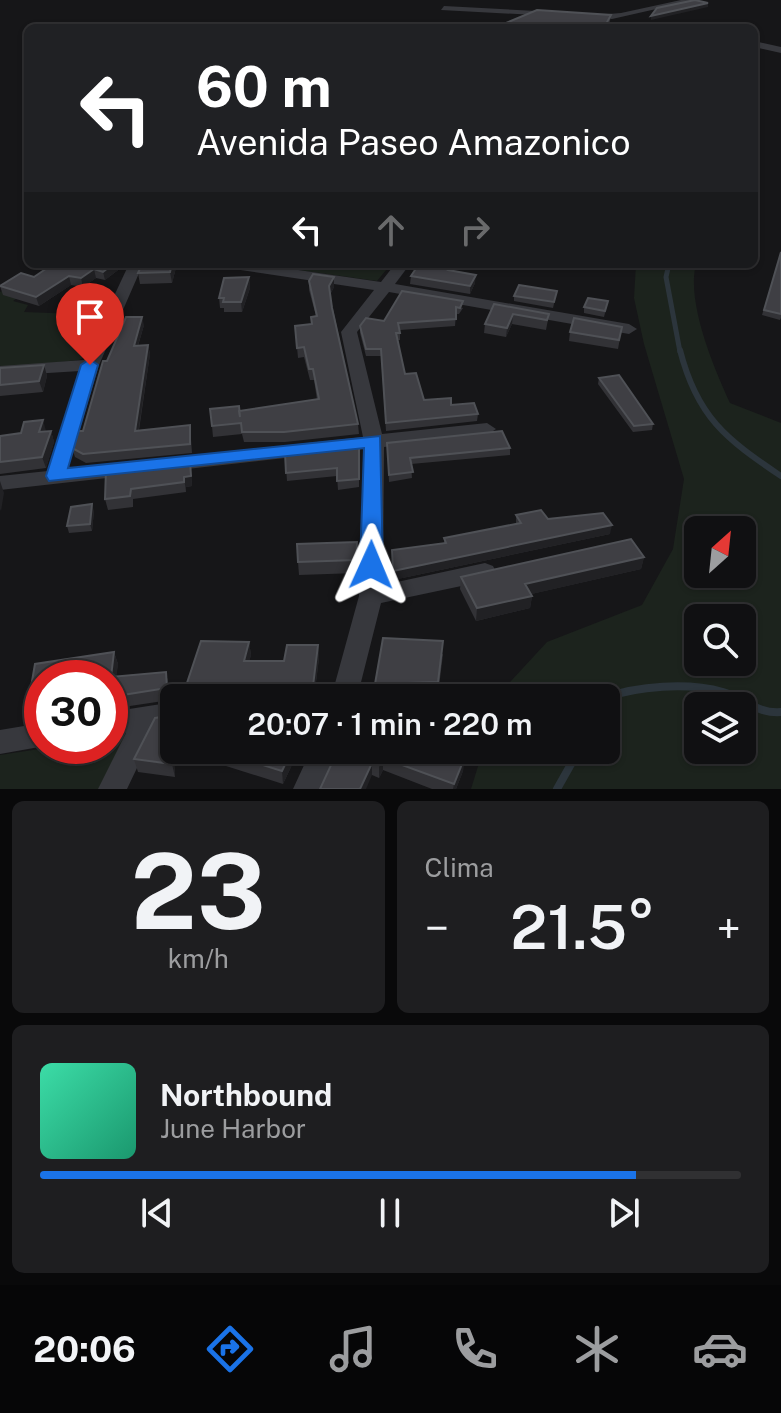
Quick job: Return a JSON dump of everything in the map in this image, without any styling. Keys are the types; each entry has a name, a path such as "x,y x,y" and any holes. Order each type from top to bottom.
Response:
{"street":[{"path":"598,24 575,20 621,15 692,0"},
{"path":"444,8 561,14"},
{"path":"758,45 781,50"},
{"path":"56,476 90,365 134,268"},
{"path":"254,268 629,329"},
{"path":"348,684 371,596 374,441 349,332 400,268"},
{"path":"0,371 90,365"},
{"path":"0,483 487,429"},
{"path":"371,596 509,567"},
{"path":"128,721 160,716"},
{"path":"112,789 160,717"},
{"path":"0,742 24,738"},
{"path":"307,789 319,764"}],"shaded area":[{"path":"284,268 388,268 377,281"},
{"path":"636,268 695,268 695,297 703,335 730,403 781,423 781,789 471,789 479,764 620,764 620,684 508,684 547,642 642,605 673,549 684,479 644,344 634,298"},
{"path":"17,281 34,286 13,301 28,305 24,312 103,315 87,356 79,360 0,368 0,292"},
{"path":"24,751 24,764 112,764 99,789 0,789 0,755"}],"building":[{"path":"695,0 708,3 651,16 657,8"},
{"path":"537,10 611,15 606,24 504,24"},
{"path":"781,252 781,314 764,310"},
{"path":"47,268 108,268 103,272 94,269 81,278 69,276 36,297 0,286 21,273 34,277"},
{"path":"140,268 171,268 170,272 138,273"},
{"path":"416,268 449,268 448,270 476,275 470,286 411,276"},
{"path":"313,274 334,277 329,286 332,308 358,424 284,432 242,432 241,423 212,426 210,409 239,406 239,411 319,399 313,369 309,369 304,347 297,348 295,326 312,324 311,317 317,316 309,281"},
{"path":"249,277 241,302 223,302 224,298 219,298 224,278"},
{"path":"519,285 557,291 554,302 514,296"},
{"path":"402,291 463,301 460,308 456,307 456,319 398,323 400,333 396,333 405,374 416,373 424,400 451,398 451,405 474,403 478,414 386,423 381,349 366,349 360,326 366,318 384,321"},
{"path":"588,298 608,301 605,311 584,307"},
{"path":"494,304 549,314 547,320 513,314 507,328 485,324"},
{"path":"126,317 142,317 134,346 148,345 135,431 190,425 190,444 83,454 72,448 77,431 83,431 103,361 107,361"},
{"path":"574,318 622,327 619,340 570,332"},
{"path":"44,365 39,381 0,385 0,368"},
{"path":"619,375 653,424 634,426 599,378"},
{"path":"43,420 39,432 51,431 42,457 0,462 0,436 21,433 24,422"},
{"path":"502,431 510,448 410,458 413,472 389,475 387,443"},
{"path":"359,445 359,479 337,481 337,468 286,473 285,453"},
{"path":"190,461 191,476 184,477 184,482 131,489 130,496 105,499 106,470"},
{"path":"92,504 90,524 67,526 71,507"},
{"path":"541,510 548,519 603,513 612,525 393,571 392,550 446,543 444,538 521,523 516,515"},
{"path":"631,539 644,557 525,584 532,596 477,608 461,577"},
{"path":"357,542 356,560 298,562 297,544"},
{"path":"383,638 443,641 438,682 375,684"},
{"path":"201,641 249,642 244,661 284,661 287,645 318,645 313,684 187,684"},
{"path":"114,652 113,660 61,660"},
{"path":"166,672 167,684 160,684 160,689 128,694 128,675"},
{"path":"160,717 160,762 134,759 155,718"},
{"path":"259,764 285,764 282,771"},
{"path":"332,764 372,764 360,789 320,789"},
{"path":"399,764 462,764 454,784"}],"waterway":[{"path":"668,268 666,277 680,352"},
{"path":"680,350 695,393 716,424 729,438 781,476"},
{"path":"620,693 647,688 694,687 723,692 758,708 781,712"},
{"path":"557,789 571,764"}],"route":[{"path":"90,365 56,476 374,441 371,565"}]}
